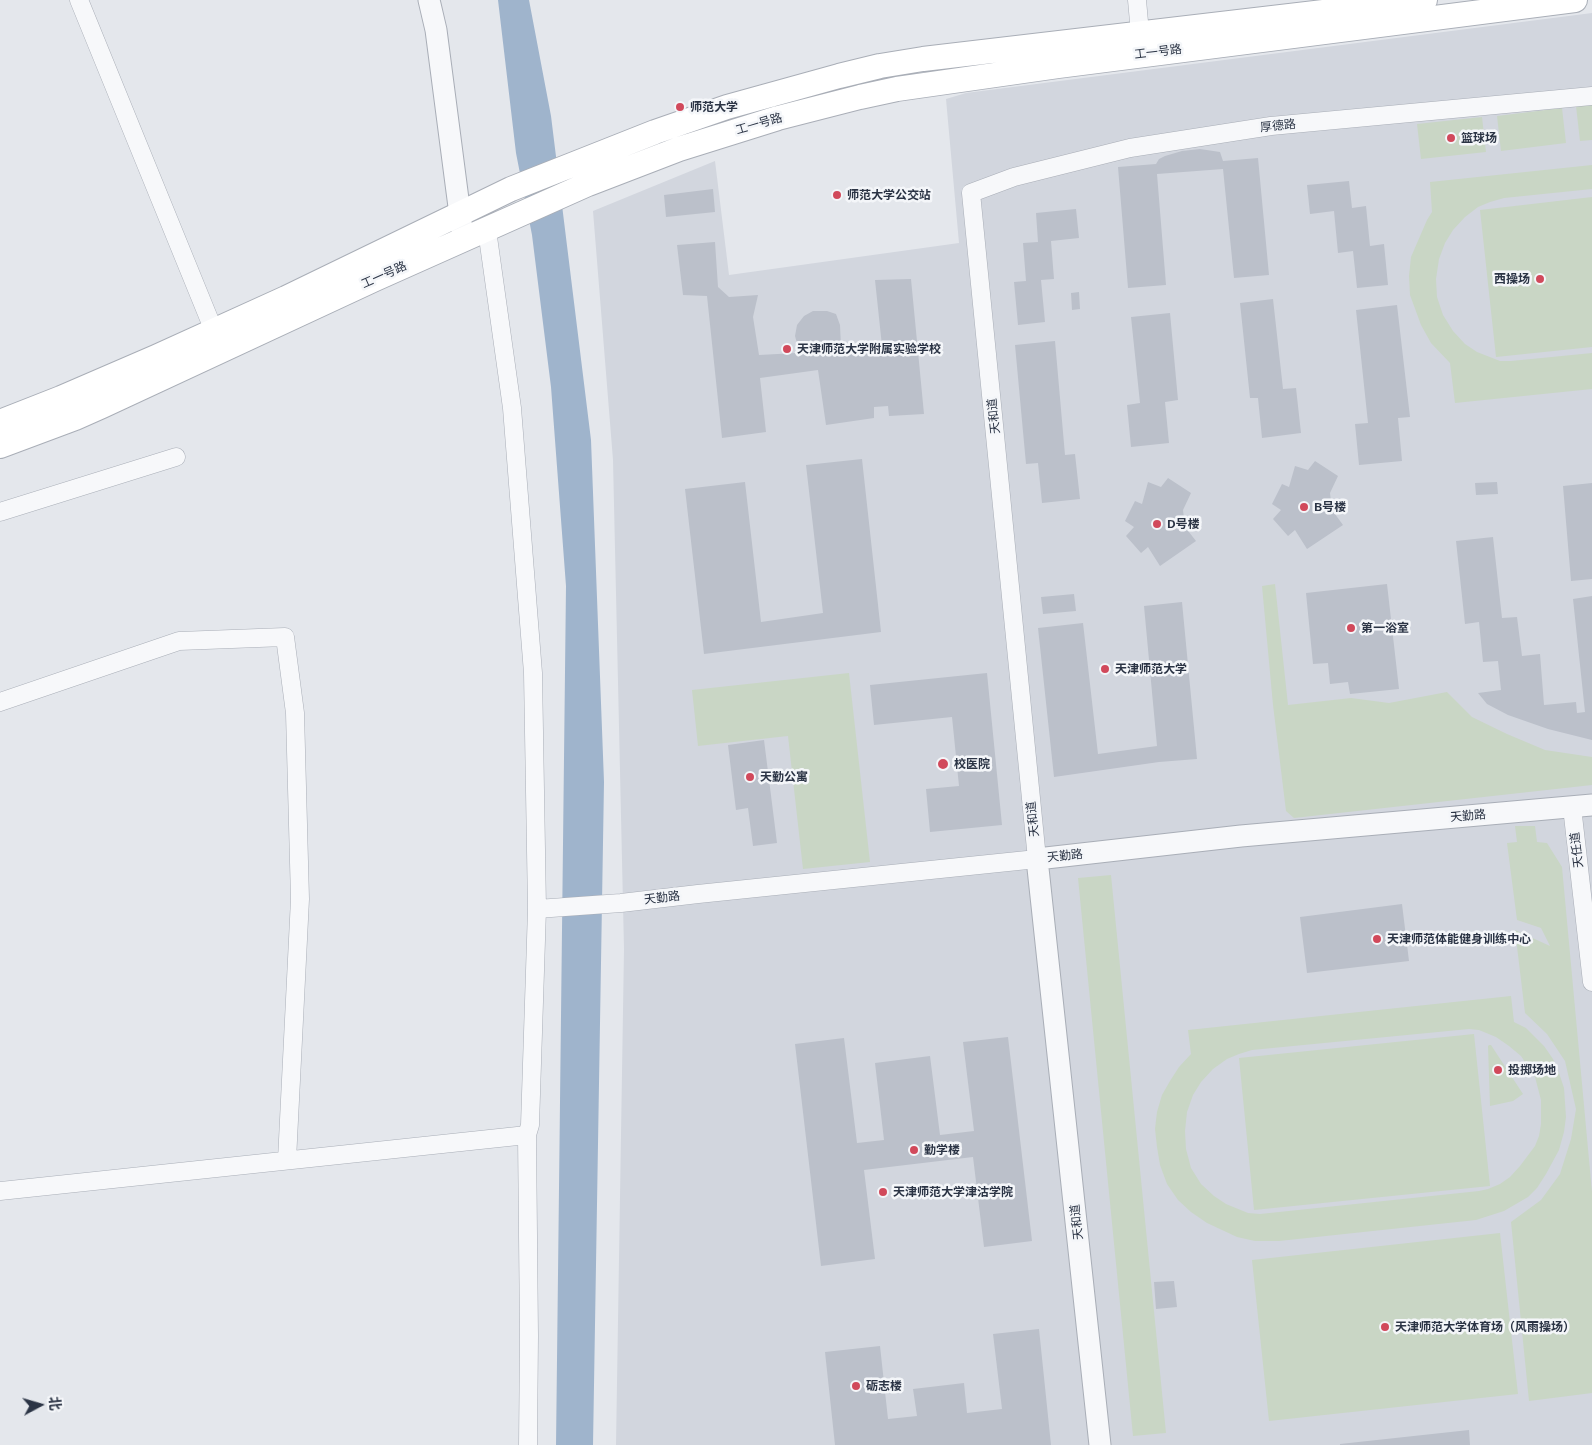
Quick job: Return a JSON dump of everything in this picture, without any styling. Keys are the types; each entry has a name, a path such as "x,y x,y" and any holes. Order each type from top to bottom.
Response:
{"main road":[{"name":"工一号路","path":"0,446 102,406 375,279 487,230 518,214 679,148 778,118 897,89 1141,44 1425,0"},
{"name":"工一号路","path":"0,422 61,398 214,331 511,189 581,160 688,120 803,85 880,66 923,59 1141,44 1575,0"}],"street":[{"path":"78,0 214,331"},
{"path":"429,0 436,30 464,240"},
{"path":"1137,0 1141,44"},
{"name":"厚德路","path":"972,193 1014,177 1130,148 1271,126 1592,96"},
{"name":"天和道","path":"972,193 1037,859 1100,1445"},
{"path":"487,230 512,408 533,673 537,909 530,1125 527,1135 528,1445"},
{"path":"0,512 176,456"},
{"path":"0,702 179,640 285,637 295,712 300,899 287,1160"},
{"name":"天勤路","path":"537,909 621,903 1241,836 1582,806"},
{"name":"天任道","path":"1582,806 1592,982"},
{"path":"0,1191 527,1135"}],"shaded area":[{"name":"天津师范大学","path":"1592,13 1592,1445 616,1445 624,949 613,460 593,211 715,161 729,275 959,243 946,99 966,93"}],"green space":[{"path":"1592,104 1592,140 1580,141 1576,106"},
{"name":"篮球场","path":"1562,108 1566,143 1501,151 1497,116"},
{"name":"篮球场","path":"1482,117 1486,152 1421,159 1417,124"},
{"path":"1592,165 1592,189 1504,198 1478,207 1453,230 1445,243 1439,259 1436,279 1437,297 1443,315 1453,331 1465,344 1477,352 1500,361 1592,353 1592,389 1455,403 1450,363 1431,343 1421,325 1410,295 1411,257 1432,212 1430,182"},
{"name":"西操场","path":"1592,197 1592,347 1496,357 1480,210"},
{"path":"1275,584 1288,705 1351,698 1389,703 1447,692 1472,717 1507,734 1545,750 1592,757 1592,785 1294,818 1286,811 1273,705 1262,586"},
{"path":"849,673 870,862 803,869 788,736 698,746 692,690"},
{"path":"1515,826 1535,826 1537,842 1547,843 1562,867 1592,1192 1592,1393 1529,1401 1511,1222 1541,1200 1560,1174 1571,1139 1576,1109 1565,1061 1547,1034 1525,1013 1515,930 1550,946 1541,928 1517,920 1507,843 1517,842"},
{"path":"1111,875 1166,1433 1133,1436 1078,878"},
{"path":"1511,996 1514,1022 1526,1028 1544,1046 1553,1059 1564,1088 1566,1117 1559,1150 1537,1188 1528,1197 1504,1211 1476,1220 1279,1241 1255,1241 1237,1237 1207,1223 1178,1200 1167,1184 1160,1165 1155,1129 1157,1112 1162,1095 1170,1081 1191,1054 1188,1030","holes":["1469,1029 1479,1030 1496,1037 1521,1056 1535,1077 1541,1100 1541,1124 1535,1146 1510,1177 1500,1184 1479,1191 1260,1214 1248,1213 1226,1204 1201,1184 1191,1168 1186,1149 1187,1112 1193,1095 1201,1082 1213,1069 1227,1059 1252,1050"]},
{"path":"1474,1034 1490,1186 1254,1210 1239,1058"},
{"name":"投掷场地","path":"1491,1045 1523,1094 1513,1101 1490,1106 1488,1046"},
{"name":"天津师范大学体育场（风雨操场）","path":"1500,1233 1518,1394 1269,1421 1252,1260"}],"water":[{"path":"498,0 529,0 551,116 591,440 604,782 593,1445 556,1445 566,586 551,387 532,235 516,153"}],"building":[{"path":"1200,149 1220,152 1223,161 1258,158 1269,275 1234,278 1223,169 1157,174 1166,285 1128,288 1118,167 1156,164 1159,159 1165,156 1182,151"},
{"path":"1349,181 1352,208 1366,206 1370,246 1384,244 1388,285 1357,288 1353,251 1338,253 1334,211 1310,214 1307,185"},
{"path":"713,189 715,212 666,217 664,195"},
{"path":"1076,209 1079,238 1051,241 1054,279 1041,280 1045,322 1018,325 1014,282 1026,281 1023,243 1038,242 1036,213"},
{"path":"715,242 718,287 729,297 758,295 753,317 759,355 796,353 798,347 795,336 797,325 804,316 813,311 827,311 836,314 840,325 841,347 848,352 882,346 875,280 911,279 924,414 889,416 888,406 874,407 874,418 826,425 818,370 760,378 766,432 722,438 707,296 683,295 677,245"},
{"path":"1079,292 1080,309 1072,310 1071,293"},
{"path":"1273,299 1283,389 1296,388 1301,433 1262,438 1258,398 1250,398 1240,303"},
{"path":"1397,305 1410,417 1398,418 1402,461 1359,465 1355,424 1368,423 1356,310"},
{"path":"1170,313 1178,400 1165,402 1169,443 1131,447 1127,405 1140,403 1131,317"},
{"path":"1055,341 1065,455 1075,454 1080,499 1042,503 1038,463 1026,464 1015,345"},
{"path":"862,459 881,632 704,654 685,489 745,482 761,622 823,613 806,465"},
{"name":"B号楼","path":"1315,461 1338,476 1330,493 1332,510 1343,525 1307,549 1295,530 1288,536 1273,519 1281,510 1272,504 1282,484 1289,487 1295,466 1308,470"},
{"name":"D号楼","path":"1168,478 1191,493 1183,510 1185,527 1196,541 1160,566 1148,547 1141,553 1126,536 1134,527 1125,521 1135,501 1142,504 1148,482 1161,487"},
{"path":"1497,482 1498,494 1476,495 1475,483"},
{"path":"1592,483 1592,579 1571,581 1563,486"},
{"path":"1493,537 1502,618 1517,617 1522,656 1540,654 1544,705 1576,702 1577,713 1585,712 1573,599 1592,596 1592,740 1548,729 1508,715 1487,704 1478,693 1501,690 1498,661 1483,662 1479,622 1465,624 1456,541"},
{"name":"第一浴室","path":"1387,584 1399,689 1350,694 1348,682 1330,684 1328,663 1313,664 1306,593"},
{"path":"1074,594 1076,611 1043,614 1041,597"},
{"path":"1182,602 1197,759 1159,762 1054,777 1038,628 1083,623 1098,754 1157,746 1144,606"},
{"path":"987,673 1002,825 930,832 926,789 959,786 952,717 874,725 870,685"},
{"name":"天勤公寓","path":"764,740 777,843 753,846 748,808 736,810 728,745"},
{"path":"1402,904 1409,961 1307,973 1300,917"},
{"name":"勤学楼","path":"1008,1037 1032,1241 984,1247 973,1157 864,1170 875,1259 821,1266 795,1044 844,1038 857,1143 884,1140 875,1063 930,1056 940,1135 974,1131 963,1042"},
{"path":"1174,1281 1177,1307 1156,1309 1154,1282"},
{"name":"砺志楼","path":"1039,1329 1051,1445 835,1445 825,1352 880,1346 888,1419 917,1416 913,1389 964,1383 967,1413 1002,1409 993,1334"},
{"path":"1469,1430 1470,1445 1340,1445 1340,1444"}],"place":[{"name":"师范大学","path":"680,107"},
{"name":"篮球场","path":"1451,138"},
{"name":"师范大学公交站","path":"837,195"},
{"name":"西操场","path":"1540,279"},
{"name":"天津师范大学附属实验学校","path":"787,349"},
{"name":"B号楼","path":"1304,507"},
{"name":"D号楼","path":"1157,524"},
{"name":"第一浴室","path":"1351,628"},
{"name":"天津师范大学","path":"1105,669"},
{"name":"校医院","path":"943,764"},
{"name":"天勤公寓","path":"750,777"},
{"name":"天津师范体能健身训练中心","path":"1377,939"},
{"name":"投掷场地","path":"1498,1070"},
{"name":"勤学楼","path":"914,1150"},
{"name":"天津师范大学津沽学院","path":"883,1192"},
{"name":"天津师范大学体育场（风雨操场）","path":"1385,1327"},
{"name":"砺志楼","path":"856,1386"}]}
